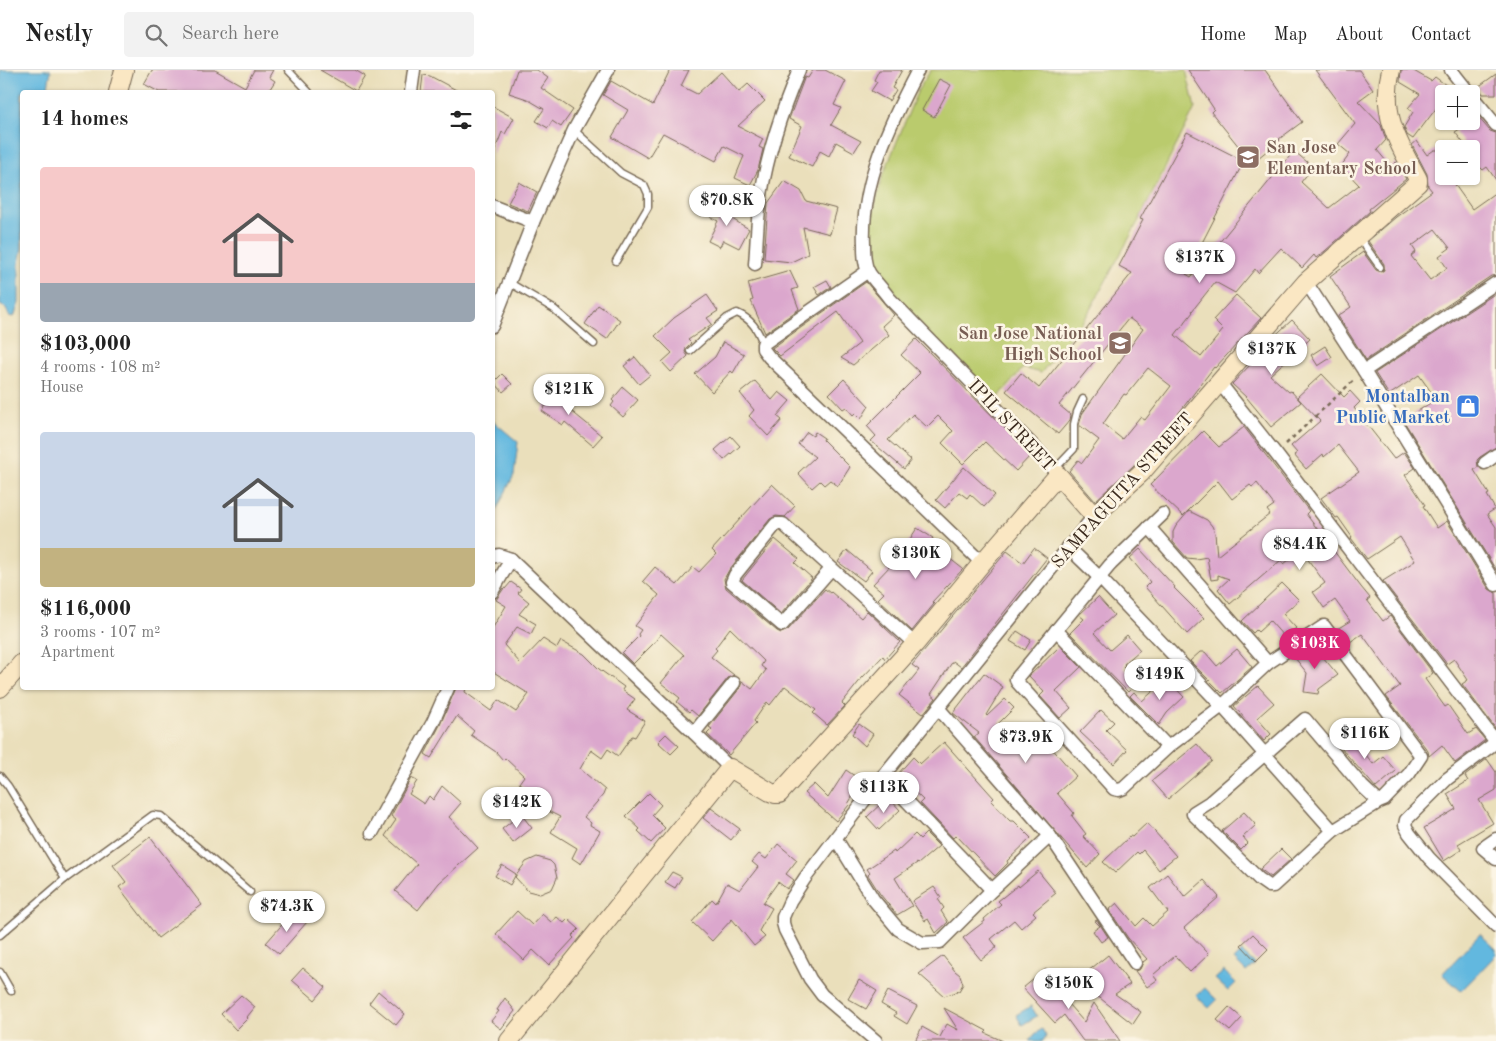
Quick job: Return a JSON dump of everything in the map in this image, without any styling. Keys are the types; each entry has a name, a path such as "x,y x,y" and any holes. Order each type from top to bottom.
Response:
{"street":[{"path":"119,90 124,70"},
{"path":"411,90 414,70"},
{"path":"495,319 533,222 574,130 608,70"},
{"path":"755,264 760,196 769,154 784,105 799,70"},
{"name":"IPIL STREET","path":"918,70 900,104 881,149 867,197 863,230 864,256 868,271 890,298 1041,454 1094,516"},
{"name":"SAMPAGUITA STREET","path":"876,1041 822,995 810,979 783,923 783,917 790,901 805,878 883,776 1094,516 1141,473 1306,282 1419,181 1397,141 1390,118 1386,96 1391,70"},
{"path":"1451,70 1464,85"},
{"path":"1480,105 1496,125"},
{"path":"495,207 533,222"},
{"path":"868,271 763,344 763,349 769,357 982,563"},
{"path":"1306,282 1364,371 1496,585"},
{"path":"1364,371 1496,283"},
{"path":"1219,382 1496,742 1447,779 1406,820 1405,825 1429,858 1496,926"},
{"path":"1485,463 1496,455"},
{"path":"495,580 501,557 730,768 770,792 779,794 915,644 1056,473"},
{"path":"1163,514 1110,564 1016,679 1016,682 1114,789 1119,790 1124,788 1168,747 1222,706 1268,663 1324,626 1421,756 1410,774 1384,800 1333,831 1273,886 1269,886 1259,879 1194,816 1194,812 1210,802 1306,719 1362,786 1378,802"},
{"path":"831,569 782,625 732,582 735,575 776,524 783,524 915,644"},
{"path":"1149,527 1268,663"},
{"path":"1068,547 1222,706 1333,831"},
{"path":"1056,630 1168,747"},
{"path":"0,688 20,665"},
{"path":"694,733 734,683"},
{"path":"372,833 430,729 447,690"},
{"path":"939,708 1050,836 1135,963"},
{"path":"509,1041 730,768"},
{"path":"883,776 992,890"},
{"path":"836,839 873,898 898,929 922,943 940,942 1050,836"},
{"path":"1496,840 1483,848 1496,859"}],"lane":[{"path":"288,70 306,90"},
{"path":"574,130 621,174 644,185 648,194 648,207 616,261"},
{"path":"1357,235 1380,267"},
{"path":"510,284 554,309 594,344"},
{"path":"690,351 727,318 737,313 746,317 753,324 760,334 763,344"},
{"path":"1056,473 1074,449 1074,424 1083,399"},
{"path":"0,776 65,879"},
{"path":"0,935 65,879 154,815 161,816 250,892"},
{"path":"0,972 11,991"}],"path":[{"path":"1276,454 1364,371"}],"green space":[{"path":"931,70 1186,70 1195,108 1138,222 1086,317 1041,373 1023,368 996,400 919,326 867,251 871,220 882,178 918,90"}],"water":[{"path":"0,70 51,70 47,90 20,90 19,303 14,317 9,316 6,308 0,305"},
{"path":"495,423 518,442 514,475 495,513"},
{"path":"1480,934 1496,949 1496,955 1461,991 1442,974"},
{"path":"1242,952 1255,964 1246,972 1234,960"},
{"path":"1224,971 1236,983 1228,991 1215,979"},
{"path":"1205,988 1217,1000 1209,1008 1196,996"},
{"path":"1031,1006 1037,1016 1022,1025 1016,1015"},
{"path":"1042,1029 1046,1036 1043,1041 1030,1041 1035,1034"}],"building":[{"path":"152,70 215,70 245,87 254,70 273,70 269,77 275,81 269,90 155,90 144,84"},
{"path":"320,70 355,70 365,76 357,90"},
{"path":"517,70 537,70 548,78 541,88 573,110 561,127 552,121 548,128 536,121 544,109 527,99 509,93"},
{"path":"670,70 689,70 681,86 697,94 721,72 739,92 748,84 765,101 738,126 763,139 759,147 763,149 758,170 750,185 735,178 744,156 724,146 716,161 663,133 648,158 612,137 628,110 603,95 611,81 653,105"},
{"path":"813,70 825,70 846,81 834,105 841,108 831,125 861,141 854,152 836,142 829,156 820,151 812,167 789,156 802,126 789,119 804,79 805,77 808,78"},
{"path":"879,70 902,70 892,88 896,90 889,101 871,91 877,82 874,80"},
{"path":"1188,70 1265,70 1302,122 1252,163 1211,112 1214,109"},
{"path":"1315,70 1359,70 1373,90 1358,101 1381,125 1386,140 1377,150 1391,167 1396,162 1406,179 1369,209 1370,211 1325,251 1316,258 1314,255 1302,268 1281,248 1258,273 1255,269 1235,293 1215,282 1175,335 1201,357 1223,330 1213,320 1236,295 1261,318 1214,367 1178,414 1133,466 1095,501 1069,471 1078,460 1082,463 1099,440 1079,425 1082,414 1143,329 1129,318 1059,405 1071,415 1070,420 1058,434 1006,391 1021,373 1039,388 1132,273 1119,266 1143,220 1140,219 1187,132 1244,161 1186,274 1191,277 1294,151 1313,167 1301,182 1329,208 1359,185 1341,166 1350,154 1338,144 1355,124","holes":["1148,368 1171,386 1145,420 1140,417 1122,439 1103,424 1124,394 1126,395"]},
{"path":"1401,70 1412,70 1431,81 1435,77 1446,85 1435,85 1435,110 1413,139 1407,135 1404,127 1413,112 1408,108 1420,94 1400,82"},
{"path":"1496,74 1496,94 1483,94 1480,86"},
{"path":"423,75 430,76 456,90 421,90"},
{"path":"939,79 951,85 934,117 922,110"},
{"path":"495,108 514,118 505,134 502,132 495,150"},
{"path":"1480,119 1490,131 1496,133 1496,180 1487,167 1483,170 1480,167 1480,140 1461,140 1455,132 1458,130 1480,130"},
{"path":"1417,141 1427,155 1435,150 1435,185 1455,185 1472,209 1496,192 1496,275 1491,276 1366,360 1338,316 1351,307 1330,276 1363,252 1376,270 1381,272 1384,270 1384,264 1368,241 1396,217 1432,191 1428,186 1427,174 1412,145","holes":["1435,229 1450,248 1439,256 1447,268 1430,280 1411,256 1416,252 1412,246"]},
{"path":"784,181 801,191 806,201 837,209 830,234 803,227 808,254 791,262 764,259 768,203"},
{"path":"519,182 537,192 528,211 508,203"},
{"path":"719,202 736,211 732,219 749,229 739,248 723,240 720,247 708,241 718,221 710,217"},
{"path":"790,271 798,288 792,290 799,309 765,333 751,301 753,300 748,283"},
{"path":"827,280 831,287 819,295 814,287"},
{"path":"866,282 894,315 882,326 889,335 853,365 841,358 860,343 838,312 780,356 772,348"},
{"path":"1496,293 1496,447 1477,460 1478,467 1474,470 1489,494 1487,495 1495,509 1487,514 1496,527 1496,570 1405,423 1416,415 1415,413 1436,399 1419,375 1389,395 1375,373"},
{"path":"707,295 718,311 707,318 712,324 688,340 691,343 685,352 688,356 671,372 662,362 672,353 655,336 674,318"},
{"path":"598,305 620,320 607,339 585,324"},
{"path":"1292,320 1310,339 1270,375 1289,392 1291,391 1301,402 1271,427 1247,398 1232,384 1269,345 1267,343"},
{"path":"916,339 1031,455 1016,471 985,442 963,464 942,443 953,431 938,416 927,427 913,414 888,440 911,460 904,469 871,441 876,436 867,426 920,373 901,355"},
{"path":"723,342 744,354 733,373 731,371 712,392 695,374 715,357"},
{"path":"1325,346 1332,357 1318,366 1311,355"},
{"path":"635,357 650,375 639,384 624,366"},
{"path":"502,374 512,384 503,392 495,381"},
{"path":"1322,374 1344,397 1350,391 1360,402 1354,408 1394,459 1404,452 1415,468 1405,475 1425,505 1423,506 1437,528 1447,521 1489,589 1496,593 1496,729 1462,684 1468,680 1454,659 1447,664 1383,581 1415,561 1400,537 1367,559 1338,517 1336,518 1321,498 1359,472 1338,445 1324,457 1323,454 1306,469 1294,455 1297,453 1291,446 1320,421 1297,397"},
{"path":"844,379 869,406 861,419 855,413 853,415 846,407 843,409 829,394"},
{"path":"755,381 772,400 779,392 790,401 777,416 782,420 768,436 749,416 754,410 740,393"},
{"path":"623,387 638,400 623,417 611,406 614,402 612,400"},
{"path":"557,388 576,400 570,410 602,436 593,446 565,422 563,425 542,411"},
{"path":"1244,427 1309,511 1306,514 1370,598 1367,600 1383,621 1390,616 1433,673 1425,679 1445,707 1448,705 1468,734 1476,729 1485,740 1455,763 1442,745 1429,756 1428,751 1386,696 1400,686 1362,634 1347,644 1337,629 1350,621 1335,600 1324,608 1313,592 1325,583 1301,550 1284,564 1281,560 1230,604 1218,589 1229,579 1218,575 1218,579 1211,580 1207,557 1187,558 1173,542 1173,532 1176,526 1189,511 1207,520 1212,526 1215,533 1217,556 1270,514 1267,510 1274,505 1257,483 1252,487 1250,485 1232,499 1218,481 1183,516 1150,485 1203,431 1219,447"},
{"path":"807,432 813,436 815,432 824,438 823,440 850,467 838,486 830,480 824,485 820,481 812,488 798,473 815,457 798,444"},
{"path":"731,436 740,446 724,460 715,450"},
{"path":"964,467 995,495 984,507 970,494 967,498 959,492 945,508 936,500"},
{"path":"772,484 795,506 785,517 776,516 770,519 729,570 724,579 726,588 781,633 788,630 825,589 861,618 867,611 900,642 885,659 883,656 862,678 842,703 845,706 827,725 813,713 816,710 785,686 770,705 767,702 754,721 756,723 729,755 707,734 712,729 709,727 740,688 742,681 752,689 766,670 761,666 764,661 730,628 715,648 717,650 711,657 734,675 728,678 698,716 691,710 689,712 677,702 680,698 661,683 684,655 661,634 633,664 622,653 639,636 638,634 641,630 635,626 659,595 643,581 655,567 677,585 693,567 699,572 716,554 712,550"},
{"path":"917,528 933,538 930,543 963,569 932,602 934,604 912,631 878,599 884,593 873,584 891,565 893,566"},
{"path":"775,539 799,559 795,563 812,578 781,614 742,580"},
{"path":"1034,548 1047,558 961,667 953,661 931,694 936,698 923,714 899,695 919,670 912,665 1007,551 1023,563"},
{"path":"1140,549 1174,588 1204,618 1187,634 1145,587 1150,582 1130,558"},
{"path":"847,550 872,571 864,581 838,562"},
{"path":"511,582 521,589 518,593 529,602 519,614 536,624 531,634 517,627 504,645 520,663 543,639 557,648 561,641 584,654 599,669 624,687 622,690 635,699 627,710 645,721 635,737 632,736 618,756 608,749 602,758 591,750 580,769 605,790 584,817 591,823 590,825 600,831 581,864 572,858 577,848 551,832 560,817 548,811 550,807 519,783 524,776 505,758 503,760 496,752 471,735 474,731 457,716 431,758 425,754 455,690 466,690 465,692 491,711 498,700 516,712 529,694 495,673 495,624 506,606 496,600"},
{"path":"1282,583 1299,600 1283,614 1296,628 1285,638 1270,621 1258,632 1256,630 1253,633 1242,621"},
{"path":"1098,597 1114,615 1094,633 1110,650 1127,635 1140,650 1123,667 1138,682 1128,692 1070,633 1084,619 1079,615"},
{"path":"1017,631 1031,640 1025,650 1010,641"},
{"path":"1312,644 1338,675 1319,689 1318,694 1304,692 1307,673 1295,658"},
{"path":"1060,646 1081,667 1056,691 1071,708 1060,718 1040,696 1044,692 1029,676"},
{"path":"1237,649 1252,667 1222,693 1190,661 1200,652 1205,652 1217,666"},
{"path":"984,673 1003,687 986,715 1005,699 1014,708 999,723 1017,744 1030,732 1046,749 1050,746 1076,776 1057,793 1074,813 1072,816 1086,834 1083,836 1100,854 1087,868 974,737 979,733 953,713"},
{"path":"1167,679 1184,697 1167,713 1159,725 1130,696 1134,692 1142,701"},
{"path":"1258,686 1274,703 1257,718 1271,734 1264,741 1234,706"},
{"path":"1101,710 1114,722 1106,730 1127,750 1114,764 1080,732"},
{"path":"859,724 873,734 865,746 852,734"},
{"path":"1346,729 1373,764 1383,756 1396,771 1376,788 1333,739"},
{"path":"666,734 679,746 671,754 658,742"},
{"path":"944,742 994,798 991,801 1010,821 1014,821 1031,838 1007,861 1008,863 995,876 956,835 953,838 920,803 923,800 897,775 913,757 920,764"},
{"path":"1197,744 1212,761 1168,799 1152,781"},
{"path":"1487,759 1496,772 1496,790 1479,800 1493,823 1458,844 1461,850 1444,861 1424,828 1456,809 1447,794 1468,781 1465,776"},
{"path":"846,770 862,781 849,805 836,821 804,793 814,784 828,798"},
{"path":"411,778 417,781 409,794 424,804 429,796 433,800 442,786 461,803 449,817 478,848 439,883 418,910 395,891 417,864 385,836 396,820 391,816"},
{"path":"649,793 661,805 652,815 665,828 651,843 626,816"},
{"path":"888,797 900,810 879,830 867,817"},
{"path":"711,808 740,829 731,840 703,818"},
{"path":"1244,812 1256,825 1243,837 1248,843 1241,850 1222,831"},
{"path":"521,814 532,828 513,843 502,829"},
{"path":"1147,823 1176,856 1159,870 1143,850 1139,854 1137,852 1115,873 1103,862 1130,836 1132,837"},
{"path":"926,833 939,846 918,864 895,878 912,906 897,915 880,894 868,875 870,873 867,869 894,851 895,853 915,834 920,839"},
{"path":"150,837 202,905 158,938 119,887 126,882 113,865"},
{"path":"778,844 797,860 786,874 794,880 787,889 778,882 763,903 772,908 759,931 765,937 754,946 732,919 712,941 692,922 712,899 716,903 727,883 740,890 758,867 752,862 759,854 766,859"},
{"path":"1281,849 1291,859 1271,877 1260,869"},
{"path":"537,857 550,861 554,865 557,878 552,889 540,894 528,891 515,877 526,862"},
{"path":"502,865 516,874 510,885 495,876"},
{"path":"1038,871 1056,893 1033,912 1036,915 1021,928 1014,920 991,939 997,947 981,960 963,938 985,921 984,919 1001,904 998,901"},
{"path":"672,872 682,877 675,888 665,882"},
{"path":"1167,874 1185,897 1204,880 1219,897 1184,928 1209,954 1190,972 1175,956 1153,975 1157,980 1147,987 1135,971 1140,969 1143,962 1147,959 1128,938 1109,910 1117,903 1136,926 1144,918 1152,926 1168,912 1150,888"},
{"path":"934,887 941,897 938,899 944,908 941,911 948,922 936,933 928,919 925,921 912,901"},
{"path":"294,911 307,922 279,954 266,943"},
{"path":"517,911 532,925 542,914 551,922 557,917 564,923 568,919 579,929 572,936 574,938 549,965 533,950 524,960 496,934"},
{"path":"1097,920 1108,937 1101,942 1093,931 1100,926 1095,921"},
{"path":"1253,934 1268,949 1256,961 1241,945"},
{"path":"1108,955 1130,984 1115,994 1141,1012 1133,1024 1077,980"},
{"path":"943,956 960,975 963,984 959,991 944,996 919,974"},
{"path":"303,968 326,987 315,1000 292,980"},
{"path":"1046,969 1058,983 1053,987 1084,1022 1094,1003 1120,1041 1083,1041 1064,1015 1055,1023 1023,988"},
{"path":"859,980 877,991 866,1009 848,999"},
{"path":"378,991 405,1014 396,1025 369,1003"},
{"path":"888,991 917,1006 907,1024 894,1016 896,1013 881,1004"},
{"path":"241,995 255,1007 248,1018 236,1030 221,1014"},
{"path":"505,998 515,1011 501,1029 491,1021 499,1011 497,1010"},
{"path":"1229,1007 1242,1018 1230,1031 1217,1020"},
{"path":"944,1008 987,1031 985,1033 1003,1041 915,1041 922,1027 940,1037 947,1024 958,1030"}],"place":[{"name":"San Jose Elementary School","path":"1248,157"},
{"name":"San Jose National High School","path":"1120,343"},
{"name":"Montalban Public Market","path":"1468,406"}]}
